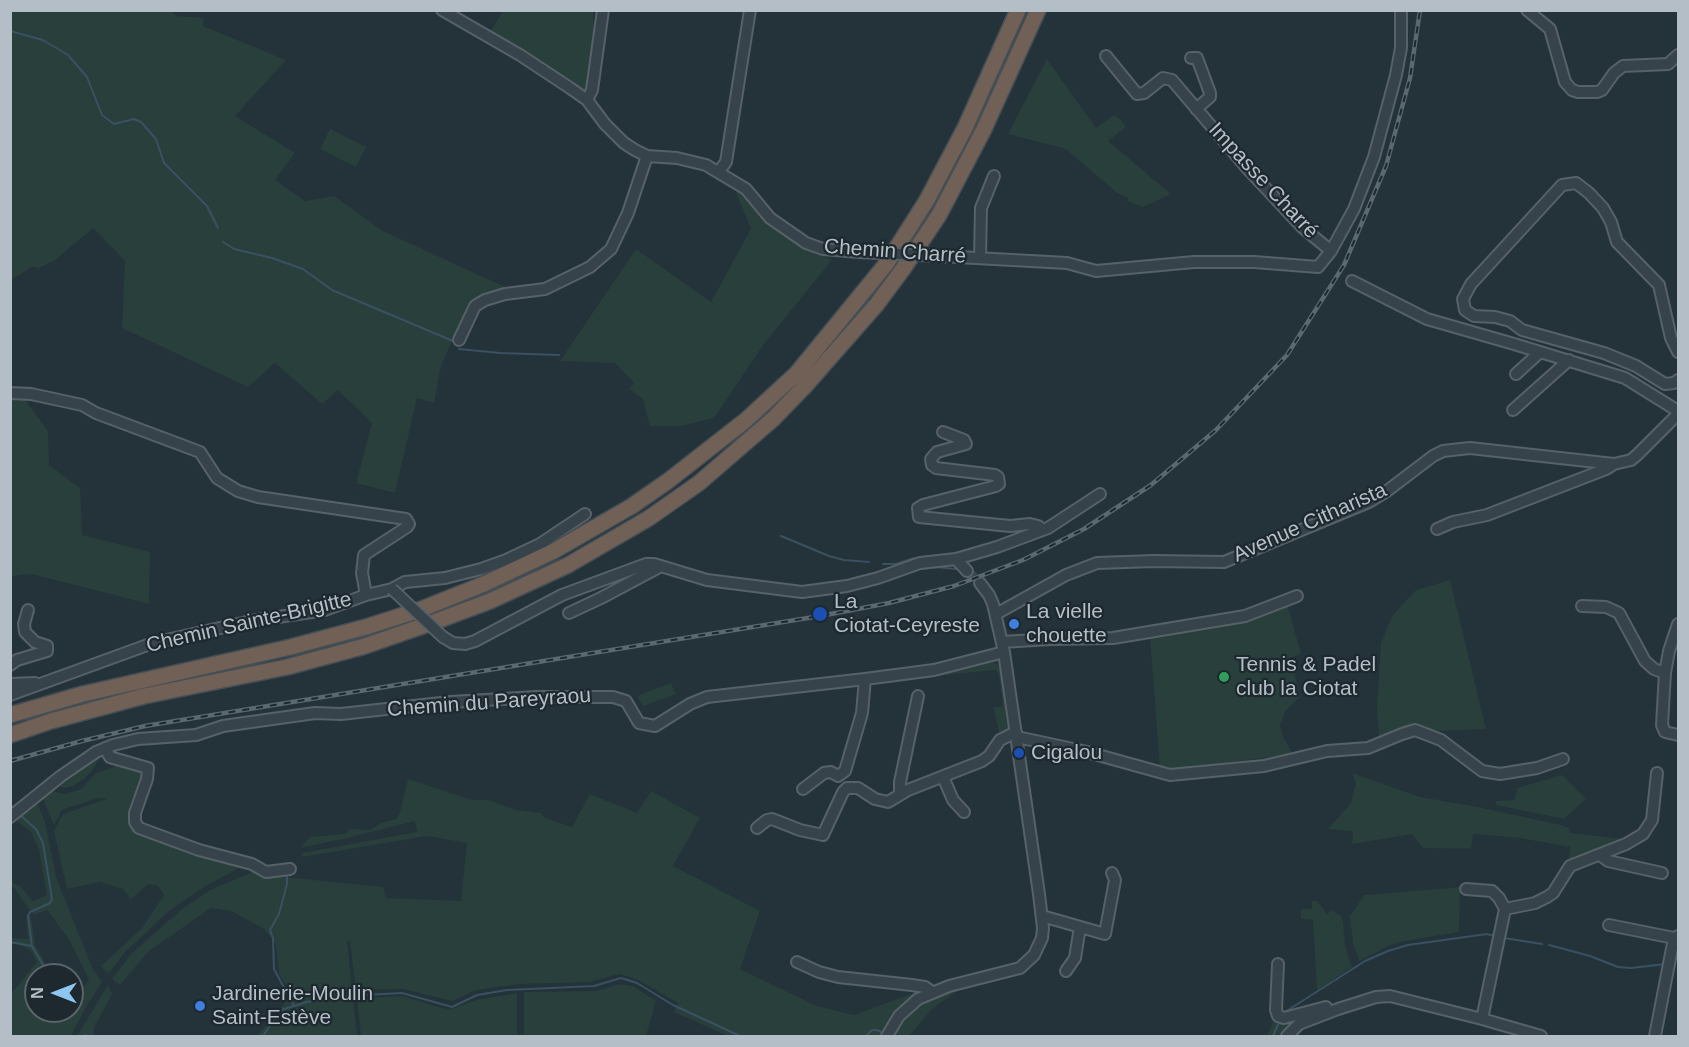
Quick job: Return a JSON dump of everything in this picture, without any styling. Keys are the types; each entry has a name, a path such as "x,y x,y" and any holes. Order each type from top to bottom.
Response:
{"highway":[{"path":"10,715 83,694 291,647 419,610 484,584 554,551 632,506 668,481 746,420 797,373 887,263 927,200 965,128 1018,10"},
{"path":"10,735 51,721 144,696 287,667 365,646 434,622 490,601 568,565 649,518 699,483 773,419 805,386 877,304 903,269 939,215 984,129 1038,10"}],"street":[{"name":"Chemin Charré","path":"442,10 520,55 586,100 624,143 647,156 687,160 719,171 746,189 771,218 806,243 824,249 1067,264 1096,271 1194,262 1254,262 1318,267 1331,251"},
{"path":"586,100 592,90 603,10"},
{"path":"719,171 726,162 750,10"},
{"path":"1331,251 1354,209 1384,122 1401,48 1401,10"},
{"path":"1527,10 1550,29 1565,81 1572,90 1578,92 1602,90 1614,73 1623,66 1668,64 1678,55"},
{"name":"Impasse Charré","path":"1106,56 1137,94 1144,93 1163,78 1172,80 1246,167 1302,227 1331,251"},
{"name":"Impasse Charré","path":"1191,58 1197,58 1210,93 1210,97 1196,109"},
{"path":"459,340 475,306 485,300 505,294 545,289 590,267 611,249 628,213 647,156"},
{"path":"981,258 981,208 994,176"},
{"path":"1678,352 1671,339 1659,285 1617,242 1611,222 1603,208 1576,183 1562,186 1471,284 1463,303 1468,313 1474,316 1489,316 1510,321 1522,330 1620,358 1665,384 1678,380"},
{"path":"1352,281 1426,320 1625,378 1678,412 1656,438 1631,460 1614,464 1487,515 1453,522 1437,529"},
{"path":"1513,410 1571,361 1578,346"},
{"path":"1516,374 1540,352"},
{"path":"10,393 31,394 82,405 96,413 200,452 217,478 238,491 282,502 406,519 407,527 364,555 362,573 366,595"},
{"path":"943,432 964,440 966,444 937,453 931,459 932,465 936,468 995,475 998,477 999,484 923,504 918,508 920,517 1010,526 1030,524 1043,530"},
{"name":"Avenue Citharista","path":"996,614 1066,575 1097,563 1224,562 1369,501 1388,491 1433,456 1443,451 1470,448 1614,464"},
{"path":"392,589 443,637 453,643 465,644 475,641 562,595 646,564 661,566 707,580 802,592 847,586 920,563 956,560 997,547 1043,530 1100,494"},
{"name":"Chemin Sainte-Brigitte","path":"10,695 153,643 251,621 325,610 366,595 392,589 405,582 445,578 506,561 540,544 585,514"},
{"path":"956,560 967,571"},
{"path":"569,612 661,566"},
{"path":"889,1032 907,1008 932,992 1020,968 1034,955 1043,928 1003,647 996,614 989,595 980,583"},
{"name":"Chemin du Pareyraou","path":"10,817 61,776 96,752 138,739 196,735 223,726 315,712 340,714 450,702 589,696 613,697 627,701 639,723 644,726 655,726 690,704 707,697 934,670 1003,647 1051,639 1113,638 1245,616 1297,596"},
{"path":"1582,606 1606,607 1619,613 1645,661 1654,669 1665,673"},
{"path":"10,665 17,660 47,651 46,646 35,642 25,632 24,624 28,610"},
{"path":"1678,624 1665,673 1662,725 1665,732 1678,735"},
{"path":"803,789 824,773 831,772 840,776 845,771 862,713 865,680"},
{"path":"10,684 30,682 41,684"},
{"path":"900,794 900,782 918,696"},
{"path":"757,828 772,819 800,831 820,836 824,834 847,788 858,788 875,799 890,801 900,794 982,761 989,756 1000,740 1016,735 1170,775 1264,766 1327,751 1368,748 1415,730 1441,740 1482,771 1500,774 1537,768 1563,759"},
{"path":"105,748 110,757 148,768 147,779 135,813 135,822 139,828 210,854 252,864 266,872 290,870"},
{"path":"1505,909 1535,903 1547,897 1553,893 1570,866 1626,844 1647,830 1654,813 1657,773"},
{"path":"943,777 953,800 964,812"},
{"path":"1600,855 1608,861 1662,873"},
{"path":"1042,916 1103,934 1107,932 1115,880 1112,873"},
{"path":"1466,890 1492,891 1505,909 1482,1018"},
{"path":"1609,925 1676,937 1655,1036"},
{"path":"1066,971 1075,958 1080,927"},
{"path":"796,962 838,977 925,987 932,992"},
{"path":"1278,964 1276,1010 1282,1017 1330,1006 1338,1009"},
{"path":"1287,1036 1299,1024 1376,997 1390,996 1482,1018 1541,1036"}],"green space":[{"path":"153,10 154,12 168,10 177,16 204,18 203,26 286,60 235,116 295,153 275,180 305,201 334,196 383,231 505,287 469,301 441,366 434,403 417,398 395,493 356,483 372,423 338,390 322,404 275,363 248,387 122,328 125,261 93,228 54,261 39,268 32,267 11,280 11,11"},
{"path":"503,11 593,11 594,46 586,89 580,93 490,32"},
{"path":"1047,59 1096,128 1114,115 1120,119 1126,127 1108,141 1171,194 1143,207 1127,201 1129,198 1117,193 1066,149 1008,134"},
{"path":"330,129 366,147 356,167 320,149"},
{"path":"737,189 752,200 774,226 792,241 832,260 764,344 714,418 681,426 650,426 643,399 629,389 634,383 615,363 560,361 636,249 711,302 751,229 736,193"},
{"path":"11,398 25,400 48,431 49,465 80,488 82,535 150,552 149,604 32,574 11,576"},
{"path":"1450,580 1486,729 1437,731 1416,726 1379,738 1377,707 1381,643 1392,616 1416,590"},
{"name":"Tennis & Padel club la Ciotat","path":"1287,603 1301,654 1290,658 1300,696 1285,712 1280,725 1283,737 1293,754 1173,770 1160,769 1150,635"},
{"path":"988,662 998,664 1003,668 1011,721 1009,729 1001,739 993,707 1003,707 999,674 996,670 935,676"},
{"path":"671,683 676,694 643,706 637,696"},
{"path":"102,755 84,779 73,786 64,788 60,786"},
{"path":"122,764 145,768 132,823 240,865 239,868 204,887 169,911 126,951 108,974 101,966 142,928 164,895 158,886 148,884 131,899 123,889 100,882 67,889 54,831 63,814 107,799 98,798 62,810 54,825 42,797 52,791 65,794 81,789 96,773"},
{"path":"1352,773 1420,797 1561,825 1569,828 1570,833 1624,839 1568,863 1570,847 1520,838 1473,834 1471,849 1423,848 1412,834 1352,844 1353,831 1328,829 1351,803 1356,783"},
{"path":"1562,775 1586,799 1564,819 1496,805 1496,801 1515,800 1517,788"},
{"path":"408,779 472,800 488,800 516,810 541,813 545,818 572,827 590,794 637,813 651,791 700,818 673,866 760,911 740,969 817,1006 854,1015 914,993 917,997 884,1036 728,1036 674,1012 678,1003 636,979 620,974 589,982 520,984 476,990 452,1001 403,989 356,990 350,942 347,941 357,1036 257,1036 292,994 279,974 276,944 264,929 231,911 211,908 149,951 120,985 112,979 131,954 182,909 210,890 257,870 266,875 383,887 386,898 461,901 467,843 427,836 302,857 302,853 417,832 415,821 300,848 310,837 344,834 350,829 370,830 381,823 396,819 400,812"},
{"path":"37,802 45,822 56,877 92,967 102,982 84,1011 84,987 89,979 84,963 81,963 70,941 47,910 34,915 11,886 11,882 20,886 33,901 47,895 39,850 31,832 15,819"},
{"path":"1460,887 1459,932 1400,942 1360,961 1353,944 1350,916 1364,895"},
{"path":"1312,901 1317,901 1327,914 1332,910 1341,916 1345,946 1352,967 1317,990 1313,920 1301,919 1301,909 1312,909"},
{"path":"26,916 31,916 35,945 45,963 36,963 30,950 17,944 11,945 11,938 28,939"},
{"path":"24,978 24,1023 78,1023 71,1036 11,1036 10,995"},
{"path":"619,984 633,986 656,1001 646,1036 524,1036 524,992 597,991"},
{"path":"108,985 112,994 94,1028 93,1036 77,1036"},
{"path":"960,989 932,1009 909,1036 892,1036 903,1020 920,1005 935,995"},
{"path":"517,993 517,1036 361,1036 357,998 403,996 448,1010 477,1000"},
{"path":"1289,1016 1303,1018 1282,1036 1267,1036 1274,1020"}],"waterway":[{"path":"10,31 43,40 68,55 87,77 102,115 114,124 134,119 141,122 156,139 164,163 207,206 218,228"},
{"path":"223,242 234,249 272,258 303,269 332,290 453,341"},
{"path":"459,349 559,355"},
{"path":"781,536 829,556 869,562"},
{"path":"883,564 896,564 917,559"},
{"path":"920,569 935,567 956,569"},
{"path":"20,815 36,829 43,843 52,899 50,903 30,912 28,916 32,946"},
{"path":"287,875 287,884 279,914 270,930 273,938 274,969 294,1006"},
{"path":"1283,1015 1365,961 1388,951 1408,945 1487,934 1495,936"},
{"path":"1504,938 1542,944"},
{"path":"10,942 32,946 42,963"},
{"path":"1549,945 1590,956 1618,967 1631,968 1666,964"},
{"path":"263,1036 284,1009 307,1002 345,996 402,993 452,1007 477,995 507,990 594,986 621,978 637,983 673,1005 740,1036"},
{"path":"1273,1036 1280,1020"},
{"path":"866,1036 872,1030 883,1033"}],"tunnel":[{"path":"967,571 980,583"}],"railway":[{"path":"10,761 145,726 889,603 954,586 1023,560 1084,529 1151,485 1216,430 1287,355 1344,265 1386,166 1410,78 1420,10"}],"place":[{"name":"La Ciotat-Ceyreste","path":"820,614"},
{"name":"La vielle chouette","path":"1014,624"},
{"name":"Tennis & Padel club la Ciotat","path":"1224,677"},
{"name":"Cigalou","path":"1019,753"},
{"name":"Jardinerie-Moulin Saint-Estève","path":"200,1006"}]}
